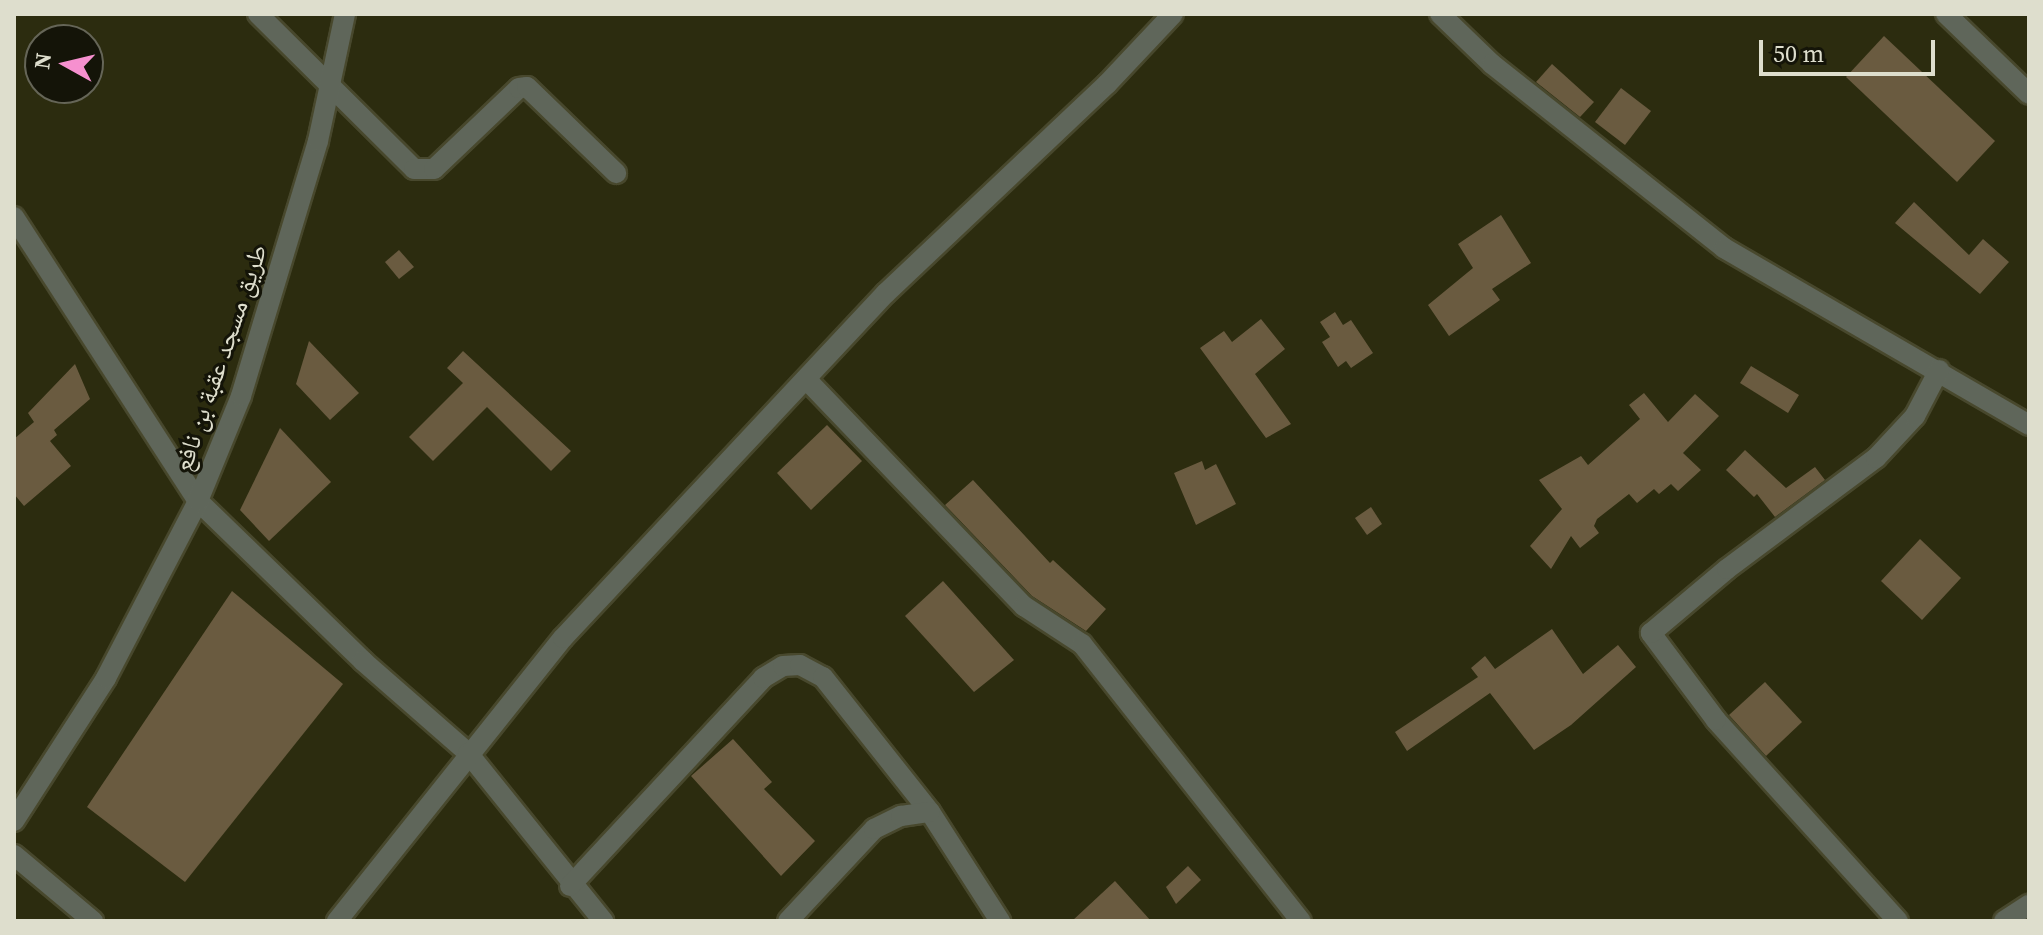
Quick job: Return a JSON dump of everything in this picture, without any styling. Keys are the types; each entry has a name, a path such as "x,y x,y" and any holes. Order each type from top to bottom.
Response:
{"street":[{"path":"258,14 331,82 414,169 424,172 519,88 527,87 616,173"},
{"name":"طريق مسجد عقبة بن نافع","path":"14,821 106,678 198,501 241,396 278,283 331,82 345,14"},
{"path":"337,921 468,753 563,638 886,293 1107,84 1173,14"},
{"path":"1440,14 1492,64 1724,248 2029,425"},
{"path":"1946,14 2029,94"},
{"path":"14,217 20,240 198,501 363,661 468,753 570,886 603,921"},
{"path":"1898,921 1716,720 1651,633 1727,569 1876,458 1915,416 1939,370"},
{"path":"806,379 1024,606 1082,644 1301,921"},
{"path":"570,886 763,678 783,666 800,665 823,677 930,812 1000,921"},
{"path":"788,921 874,829 901,816 930,812"},
{"path":"14,855 93,921"},
{"path":"2004,921 2029,905"}],"building":[{"path":"1884,36 1995,141 1957,182 1846,77"},
{"path":"1552,64 1594,102 1580,117 1536,82"},
{"path":"1621,88 1651,111 1625,145 1595,122"},
{"path":"1914,202 1969,255 1983,239 2009,262 1980,294 1895,223"},
{"path":"1501,215 1531,263 1492,289 1500,300 1449,336 1428,305 1473,268 1458,244"},
{"path":"399,250 414,267 399,279 385,262"},
{"path":"1335,312 1343,325 1351,320 1373,353 1351,368 1346,361 1338,367 1322,342 1330,337 1320,322"},
{"path":"1261,319 1285,349 1255,374 1291,424 1266,438 1200,348 1224,331 1232,342"},
{"path":"309,341 359,393 330,420 296,384"},
{"path":"463,351 571,451 551,471 487,407 433,461 409,437 463,383 447,368"},
{"path":"75,364 90,399 54,430 57,435 50,441 71,466 24,506 14,494 14,439 34,422 28,413"},
{"path":"1751,366 1799,395 1788,413 1740,383"},
{"path":"1644,393 1668,422 1695,394 1719,416 1683,453 1701,470 1678,491 1671,484 1659,494 1654,489 1637,503 1629,494 1597,519 1594,526 1599,533 1580,548 1571,536 1551,569 1530,546 1562,509 1539,480 1581,456 1588,465 1640,419 1629,405"},
{"path":"827,425 862,461 811,510 777,473"},
{"path":"280,428 331,482 269,541 240,510"},
{"path":"1745,450 1786,488 1815,467 1825,480 1775,517 1757,494 1754,497 1726,470"},
{"path":"1202,461 1205,470 1216,464 1236,504 1196,525 1174,473"},
{"path":"973,480 1050,563 1053,560 1106,609 1086,631 1032,596 945,505"},
{"path":"1371,507 1382,524 1367,535 1355,518"},
{"path":"1920,539 1961,578 1922,620 1881,581"},
{"path":"943,581 1014,660 974,692 905,616"},
{"path":"232,591 343,684 185,882 87,807"},
{"path":"1552,629 1583,674 1618,645 1636,667 1571,725 1534,750 1490,693 1407,751 1395,732 1478,677 1471,668 1485,656 1495,669"},
{"path":"1765,682 1802,722 1766,756 1729,715"},
{"path":"733,739 772,782 764,789 815,841 781,876 691,776"},
{"path":"1188,866 1201,880 1176,904 1166,887"},
{"path":"1115,881 1151,921 1072,921"}]}
